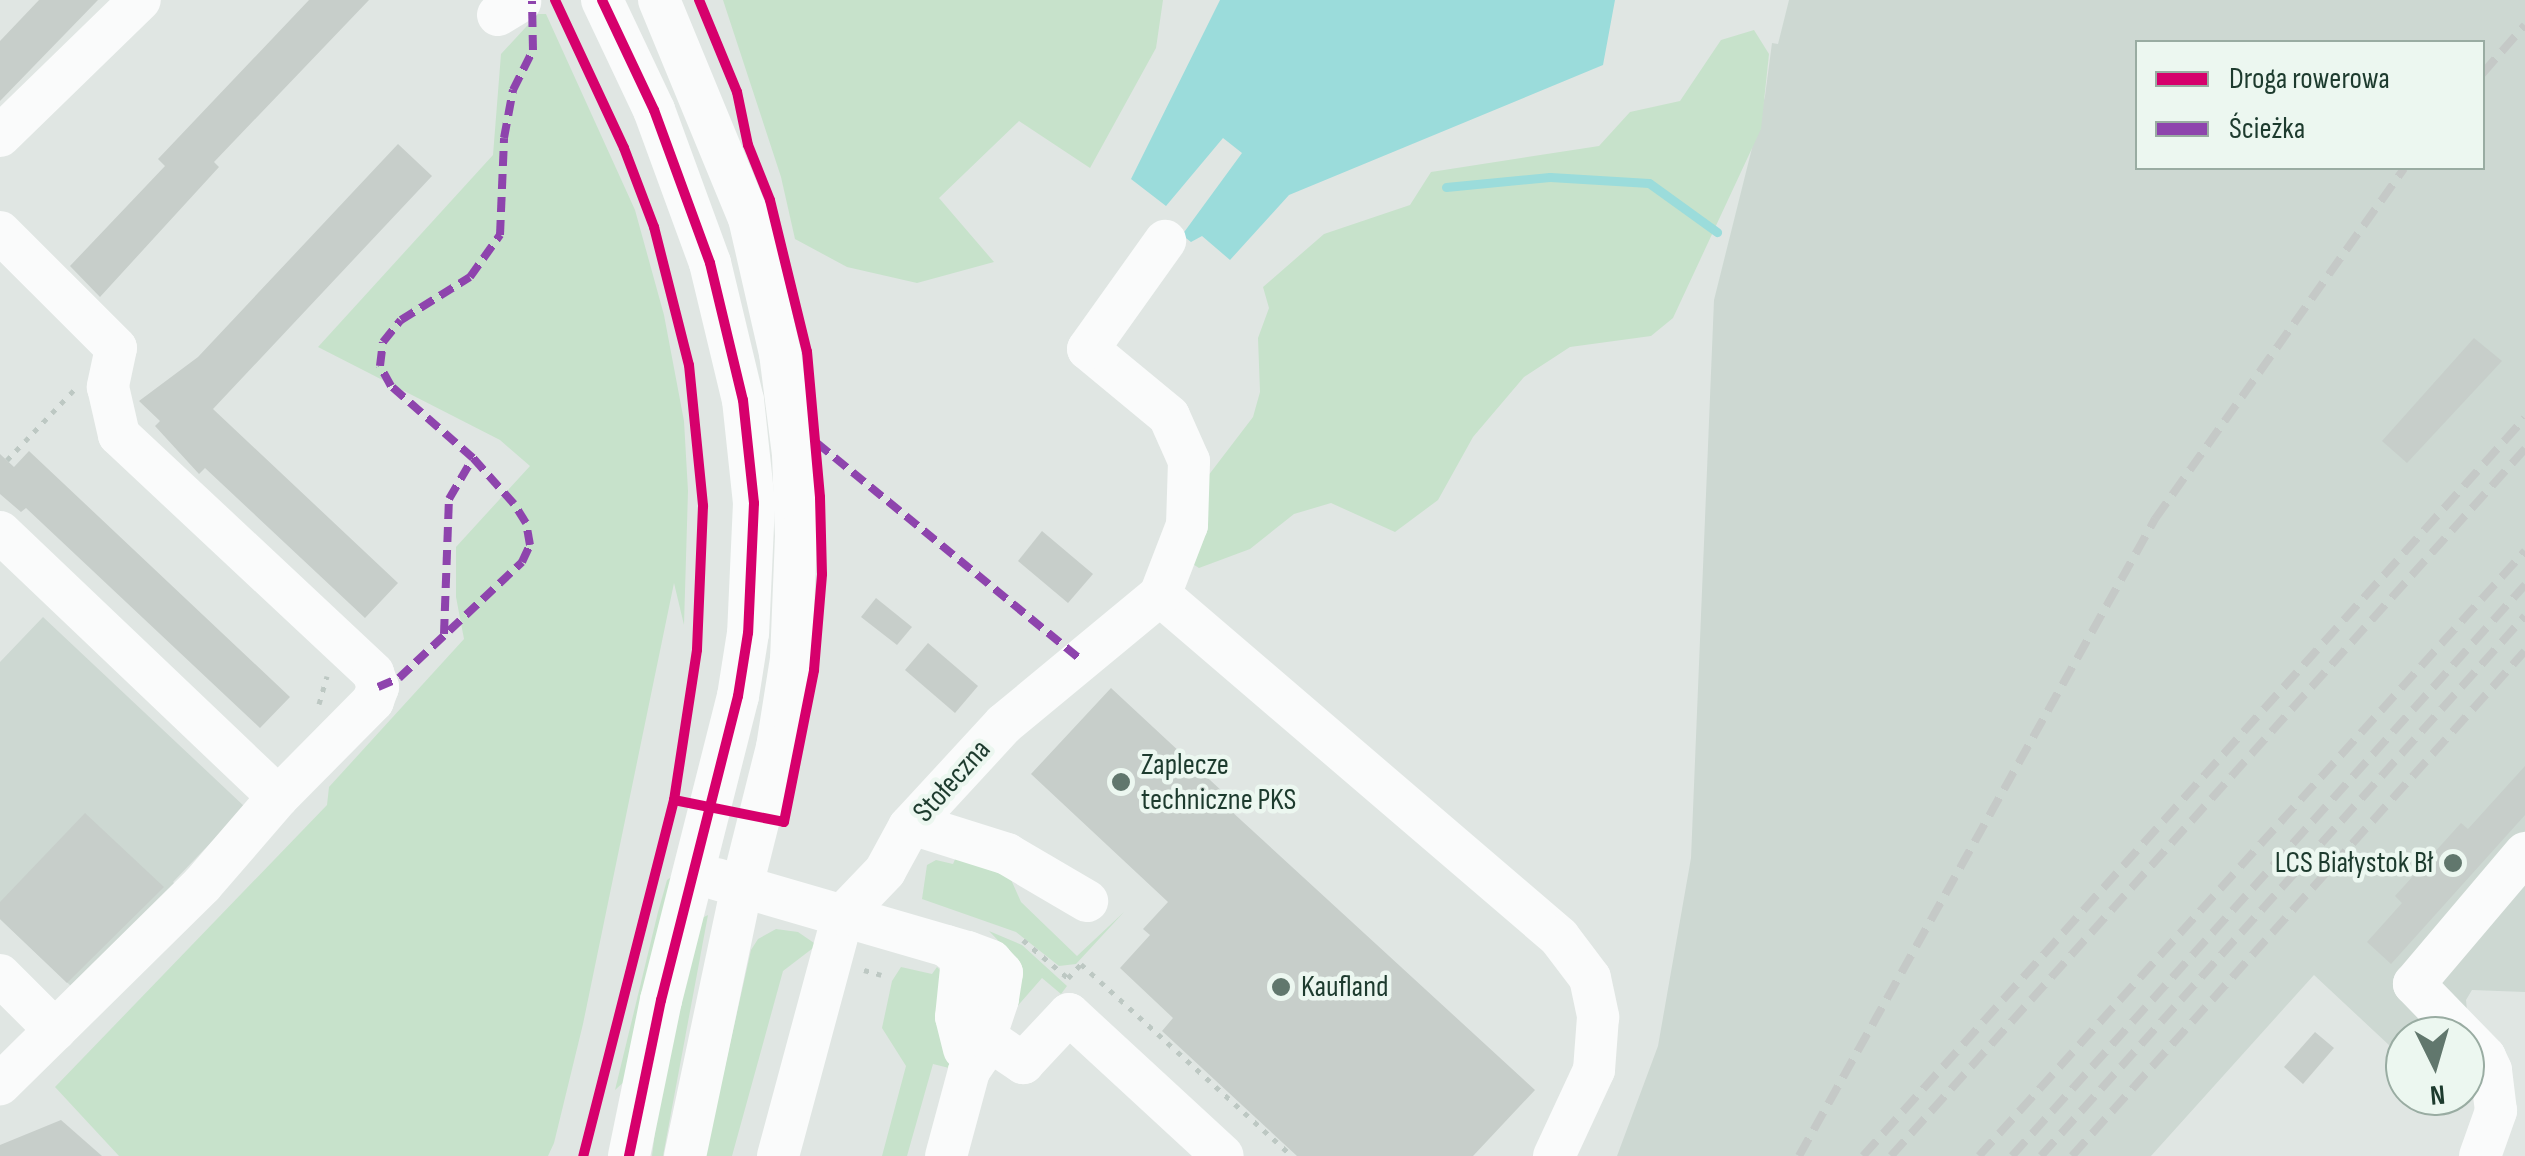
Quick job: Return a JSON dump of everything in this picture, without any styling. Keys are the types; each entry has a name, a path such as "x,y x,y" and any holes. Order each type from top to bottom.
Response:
{"street":[{"path":"0,136 140,0"},
{"path":"602,0 654,110 710,263 743,400 754,503 748,633 740,680 725,757 692,872 629,1156"},
{"path":"659,0 700,92 748,218 780,353 792,454 796,536 791,659 773,764 742,886 685,1156"},
{"path":"654,110 676,118 688,114 700,92"},
{"path":"0,232 116,348 108,387 120,435 373,673 378,687 373,701 278,797 202,885 3,1076"},
{"path":"1165,241 1088,349 1170,416 1189,461 1187,526 1160,595 1558,937 1590,978 1598,1017 1594,1070 1554,1156"},
{"path":"0,532 278,797"},
{"name":"Stołeczna","path":"842,916 885,870 912,824 1004,724 1160,595"},
{"path":"912,824 1008,854 1088,901"},
{"path":"2480,1156 2496,1110 2491,1070 2486,1057 2414,984 2525,854"},
{"path":"692,872 991,961 1002,973 973,1052 946,1156"},
{"path":"778,1156 842,916"},
{"path":"0,975 55,1030"},
{"path":"973,1052 1023,1063 1068,1014 1223,1156"}],"path":[{"path":"6,460 78,387 113,362"}],"shaded area":[{"path":"1789,0 2525,0 2525,992 2472,990 2466,1000 2468,1016 2385,1016 2385,1041 2314,975 2151,1156 1617,1156 1658,1046 1691,858 1714,300 1765,96 1772,43 1778,44"},
{"path":"43,617 245,807 173,882 180,889 72,987 0,919 0,662"}],"green space":[{"path":"723,0 1163,0 1156,48 1090,168 1019,121 939,198 994,262 917,283 847,267 795,239 781,177"},
{"path":"538,14 546,14 635,210 664,315 684,421 688,491 684,625 674,583 583,1024 554,1143 548,1156 119,1156 55,1087 327,805 329,787 464,639 456,597 456,547 530,466 500,440 318,347 493,155 501,54"},
{"path":"1754,30 1769,54 1761,129 1673,318 1651,336 1570,347 1524,377 1473,437 1438,500 1395,532 1331,503 1294,514 1250,549 1199,568 1177,554 1169,527 1253,417 1260,392 1258,338 1269,308 1263,287 1324,234 1410,205 1431,172 1599,146 1630,112 1680,101 1721,40"},
{"path":"956,857 1008,873 1021,902 1077,956 1124,912 1076,964 1059,966 1016,932 922,899 927,865 936,860 953,864"},
{"path":"674,875 626,1080 615,1090 658,912 667,880"},
{"path":"708,915 663,1156 652,1156 660,1091 700,919"},
{"path":"776,929 798,932 817,945 783,971 732,1156 705,1156 751,950 758,939"},
{"path":"989,931 1022,945 1067,986 1061,994 1042,978 1007,1018 1014,957"},
{"path":"901,967 932,974 937,967 949,979 953,1069 933,1064 907,1156 882,1156 906,1066 882,1028 892,981"}],"water":[{"path":"1220,0 1615,0 1603,65 1289,195 1230,260 1202,236 1191,242 1182,235 1242,153 1223,138 1166,206 1131,179"}],"building":[{"path":"39,0 98,0 0,101 0,41"},
{"path":"309,0 369,0 214,162 219,167 100,297 70,266 165,166 158,159"},
{"path":"398,144 432,176 213,409 398,583 365,618 205,468 199,474 155,426 160,421 139,401 198,357"},
{"path":"2474,338 2502,361 2407,463 2382,441"},
{"path":"29,451 290,697 260,728 26,508 21,512 0,494 0,454 14,467"},
{"path":"1042,531 1093,574 1068,603 1018,561"},
{"path":"876,598 912,627 897,645 861,617"},
{"path":"928,643 978,686 955,713 905,670"},
{"name":"Kaufland","path":"1111,688 1224,793 1218,799 1535,1090 1473,1156 1297,1156 1162,1031 1173,1018 1120,968 1150,935 1143,929 1168,902 1031,774"},
{"name":"LCS Białystok Bł","path":"2525,766 2525,815 2391,964 2367,942 2402,903 2395,896 2461,823 2468,829"},
{"path":"85,813 164,887 67,983 0,919 0,902"},
{"path":"2315,1032 2334,1048 2303,1084 2284,1067"},
{"path":"61,1120 102,1156 0,1156 0,1145"}],"waterway":[{"path":"1446,187 1550,177 1649,183 1717,232"}],"railway":[{"path":"2485,71 2525,25"},
{"path":"1799,1156 2155,519 2403,170"},
{"path":"1863,1156 2525,418"},
{"path":"1891,1156 2525,449"},
{"path":"1979,1156 2525,551"},
{"path":"2012,1156 2525,585"},
{"path":"2041,1156 2525,616"},
{"path":"2072,1156 2525,651"}],"marked path":[{"path":"378,687 399,678 522,562 530,545 526,523 514,504 473,458 391,386 380,366 383,342 401,320 470,277 500,235 504,138 513,90 533,50 532,1"},
{"path":"817,443 1079,658"},
{"path":"444,634 449,499 473,458"}],"cycle path":[{"path":"555,0 624,148 654,227 689,365 703,506 697,650 674,800 583,1156"},
{"path":"602,0 654,110 710,263 743,400 754,503 748,633 738,696 661,1000 629,1156"},
{"path":"674,800 784,822 814,670 822,574 820,497 807,352 770,200 748,145 737,92 699,0"}],"place":[{"name":"Zaplecze techniczne PKS","path":"1121,782"},
{"name":"LCS Białystok Bł","path":"2453,863"},
{"name":"Kaufland","path":"1281,987"}]}
